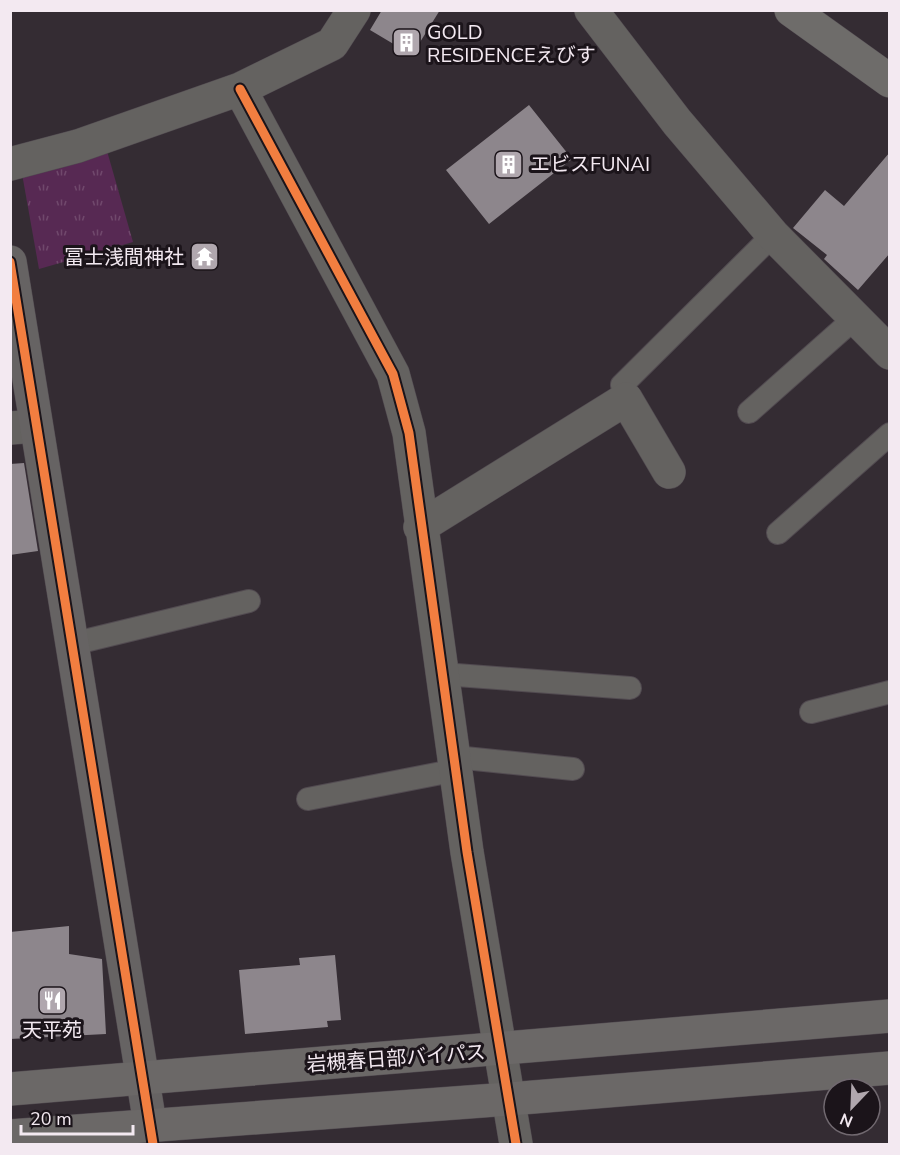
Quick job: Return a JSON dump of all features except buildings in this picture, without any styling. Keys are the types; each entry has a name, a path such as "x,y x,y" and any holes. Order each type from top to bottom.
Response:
{"highway":[{"name":"岩槻春日部バイパス","path":"10,1089 890,1016"},
{"path":"10,1136 151,1134 509,1100 890,1068"}],"main road":[{"path":"791,10 890,81"}],"street":[{"path":"10,164 78,146 240,89 332,45 354,10"},
{"path":"591,10 677,122 773,235 890,353"},
{"path":"240,89 393,374 408,433 467,852 516,1144"},
{"path":"10,261 23,427 72,644 151,1134"},
{"path":"420,527 626,399 669,472"}],"lane":[{"path":"626,399 622,385 773,235"},
{"path":"749,412 855,318"},
{"path":"778,533 890,434"},
{"path":"72,644 249,601"},
{"path":"443,674 630,688"},
{"path":"811,712 890,692"},
{"path":"308,799 456,763 573,769"}],"green space":[{"path":"105,144 133,242 39,269 21,168"}],"cycle path":[{"path":"240,89 393,374 409,433 467,852 516,1144"},
{"path":"10,262 153,1144"}],"place":[{"name":"GOLD RESIDENCEえびす","path":"406,43"},
{"name":"エビスFUNAI","path":"509,164"},
{"name":"冨士浅間神社","path":"205,257"},
{"name":"天平苑","path":"52,1000"}]}
